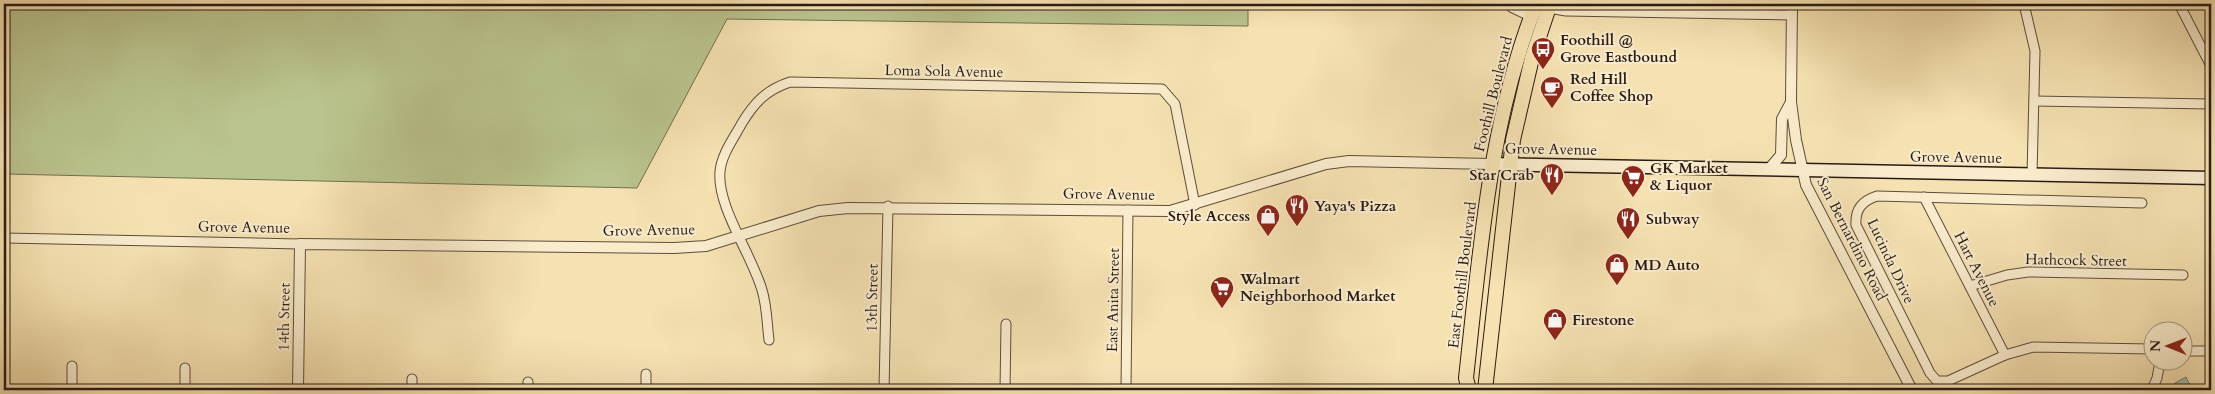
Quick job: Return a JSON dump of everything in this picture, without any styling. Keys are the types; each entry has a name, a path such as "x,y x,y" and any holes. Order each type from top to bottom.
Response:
{"main road":[{"name":"Foothill Boulevard","path":"1491,164 1503,110 1541,8"},
{"name":"Foothill Boulevard","path":"1510,164 1518,111 1532,58 1541,8"},
{"name":"Grove Avenue","path":"1491,164 2211,178"},
{"name":"East Foothill Boulevard","path":"1469,390 1466,378 1491,164"},
{"path":"1485,390 1510,164"}],"street":[{"path":"1510,4 1512,7 1566,11 1792,15"},
{"name":"San Bernardino Road","path":"1792,4 1791,102 1802,169 1808,187 1912,390"},
{"path":"2024,4 2034,51 2032,175"},
{"path":"2179,4 2211,66"},
{"name":"Loma Sola Avenue","path":"769,340 762,292 722,194 720,171 727,150 749,112 762,96 776,87 790,82 1162,89 1175,104 1195,206"},
{"path":"2034,101 2211,104"},
{"path":"1769,169 1781,155 1782,119 1791,102"},
{"name":"Grove Avenue","path":"4,238 300,244 674,248 706,246 819,211 888,206 1166,211 1195,206 1326,164 1349,161 1491,164"},
{"name":"Lucinda Drive","path":"2142,203 1878,196 1869,199 1860,206 1855,215 1856,226 1930,373 1937,381 1948,381 2005,355 2033,347 2142,349"},
{"name":"Hart Avenue","path":"1924,197 2005,355"},
{"name":"13th Street","path":"884,390 888,206"},
{"name":"East Anita Street","path":"1126,390 1128,210"},
{"name":"14th Street","path":"298,390 300,244"},
{"name":"Hathcock Street","path":"1970,286 2007,275 2028,272 2183,275"},
{"path":"1005,390 1006,324"},
{"path":"2192,351 2211,351"},
{"path":"72,366 72,390"},
{"path":"185,368 185,390"},
{"path":"2152,390 2159,372"},
{"path":"646,374 646,390"},
{"path":"412,379 412,390"}],"green space":[{"path":"4,4 1248,4 1248,26 727,19 637,188 4,174"}],"shaded area":[{"path":"2186,377 2190,385 2183,390 2173,390 2175,383"}],"place":[{"name":"Foothill @ Grove Eastbound","path":"1543,70"},
{"name":"Red Hill Coffee Shop","path":"1552,109"},
{"name":"Star Crab","path":"1552,196"},
{"name":"GK Market & Liquor","path":"1633,198"},
{"name":"Yaya's Pizza","path":"1297,227"},
{"name":"Style Access","path":"1268,237"},
{"name":"Subway","path":"1628,240"},
{"name":"MD Auto","path":"1617,286"},
{"name":"Walmart Neighborhood Market","path":"1222,309"},
{"name":"Firestone","path":"1555,341"}]}
